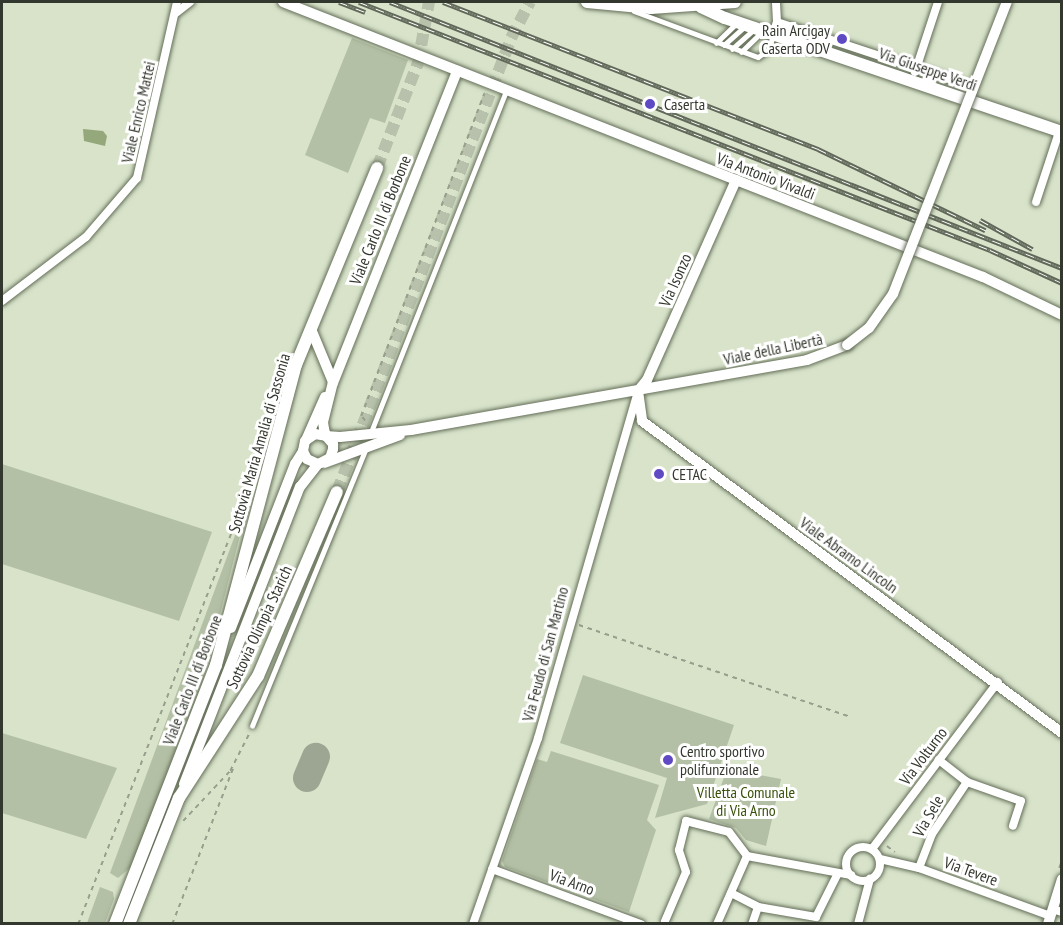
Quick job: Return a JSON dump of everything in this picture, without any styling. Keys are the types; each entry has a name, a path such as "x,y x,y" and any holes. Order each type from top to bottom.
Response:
{"main road":[{"path":"587,2 627,7 701,7 735,2"},
{"path":"701,7 762,29"},
{"name":"Via Giuseppe Verdi","path":"762,29 1061,129"},
{"name":"Sottovia Maria Amalia di Sassonia","path":"216,665 296,365 377,168"},
{"name":"Sottovia Olimpia Starich","path":"179,798 258,676 337,492"},
{"name":"Viale Carlo III di Borbone","path":"115,924 216,665"},
{"name":"Viale Carlo III di Borbone","path":"129,924 179,798"}],"street":[{"name":"Viale Enrico Mattei","path":"2,301 86,237 137,178 179,2"},
{"path":"176,13 188,2"},
{"name":"Via Antonio Vivaldi","path":"283,2 983,277 1062,315"},
{"path":"762,29 776,2"},
{"path":"912,81 938,2"},
{"name":"Viale della Libertà","path":"326,436 411,430 638,391 807,360 847,345 874,323 893,294 1007,2"},
{"name":"Via Giuseppe Verdi","path":"762,29 917,68 964,84"},
{"name":"Viale Carlo III di Borbone","path":"216,665 295,464 333,381 457,71"},
{"path":"1035,202 1061,129"},
{"name":"Via Isonzo","path":"638,391 647,380 736,180"},
{"path":"311,329 322,348 333,381"},
{"name":"Viale Carlo III di Borbone","path":"179,798 300,487 320,464 330,458 333,449 326,436 323,422 333,381"},
{"name":"Via Feudo di San Martino","path":"473,924 538,738 569,622 638,391"},
{"name":"Viale Abramo Lincoln","path":"638,391 642,421 998,682 1062,733"},
{"path":"326,436 315,434 304,446 307,459 320,464 366,449 411,430"},
{"name":"Via Volturno","path":"872,849 998,682"},
{"path":"939,760 967,782 1021,801 1013,826"},
{"name":"Via Sele","path":"919,868 932,834 967,782"},
{"path":"666,921 686,872 679,850 686,821 693,819 729,832 747,856 838,873 860,880 870,879"},
{"path":"851,876 846,861 851,851 861,847 872,849 880,859 880,869 870,879 858,924"},
{"path":"717,924 747,856"},
{"name":"Via Tevere","path":"880,859 919,868 1053,915"},
{"name":"Via Arno","path":"492,869 641,924"},
{"path":"731,893 758,907 816,917 838,873"},
{"path":"1053,915 1060,875"},
{"path":"752,924 758,907"}],"lane":[{"path":"627,7 741,52 764,55 762,29"},
{"path":"716,43 762,29"},
{"path":"723,45 762,29"},
{"path":"732,49 762,29"},
{"path":"741,52 762,29"},
{"path":"371,432 506,90"},
{"path":"252,726 366,449"}],"path":[{"path":"371,432 361,416 488,83"},
{"path":"78,924 254,475"},
{"path":"569,622 851,717"},
{"path":"172,924 236,759 252,726"},
{"path":"182,823 236,759"},
{"path":"888,840 887,846 902,859"},
{"path":"1060,875 1062,860"}],"green space":[{"path":"352,38 408,60 385,123 370,118 348,173 305,155"},
{"path":"2,464 212,532 179,621 2,564"},
{"path":"251,492 202,685 131,867 118,878 110,873"},
{"name":"Centro sportivo polifunzionale","path":"583,675 734,725 707,804 655,818 667,778 560,743"},
{"path":"2,733 117,768 86,839 2,813"},
{"path":"551,751 659,785 647,820 656,830 629,912 505,867 502,861 537,759 547,762"},
{"name":"Villetta Comunale di Via Arno","path":"727,769 781,779 766,846 746,840 736,828 709,819"},
{"path":"100,887 113,892 114,899 105,923 87,923"}],"shaded area":[{"path":"83,129 103,131 107,136 105,146 84,141"}],"taxiway":[{"path":"307,778 316,757"}],"tunnel":[{"path":"377,168 418,63 429,2"},
{"path":"337,492 511,38 530,2"}],"railway":[{"path":"339,2 365,12"},
{"path":"359,2 990,250 1062,283"},
{"path":"390,2 1062,268"},
{"path":"443,2 818,149 985,230"},
{"path":"980,220 1032,249"}],"place":[{"name":"Rain Arcigay Caserta ODV","path":"842,39"},
{"name":"Caserta","path":"650,104"},
{"name":"CETAC","path":"659,474"},
{"name":"Centro sportivo polifunzionale","path":"668,760"}]}
